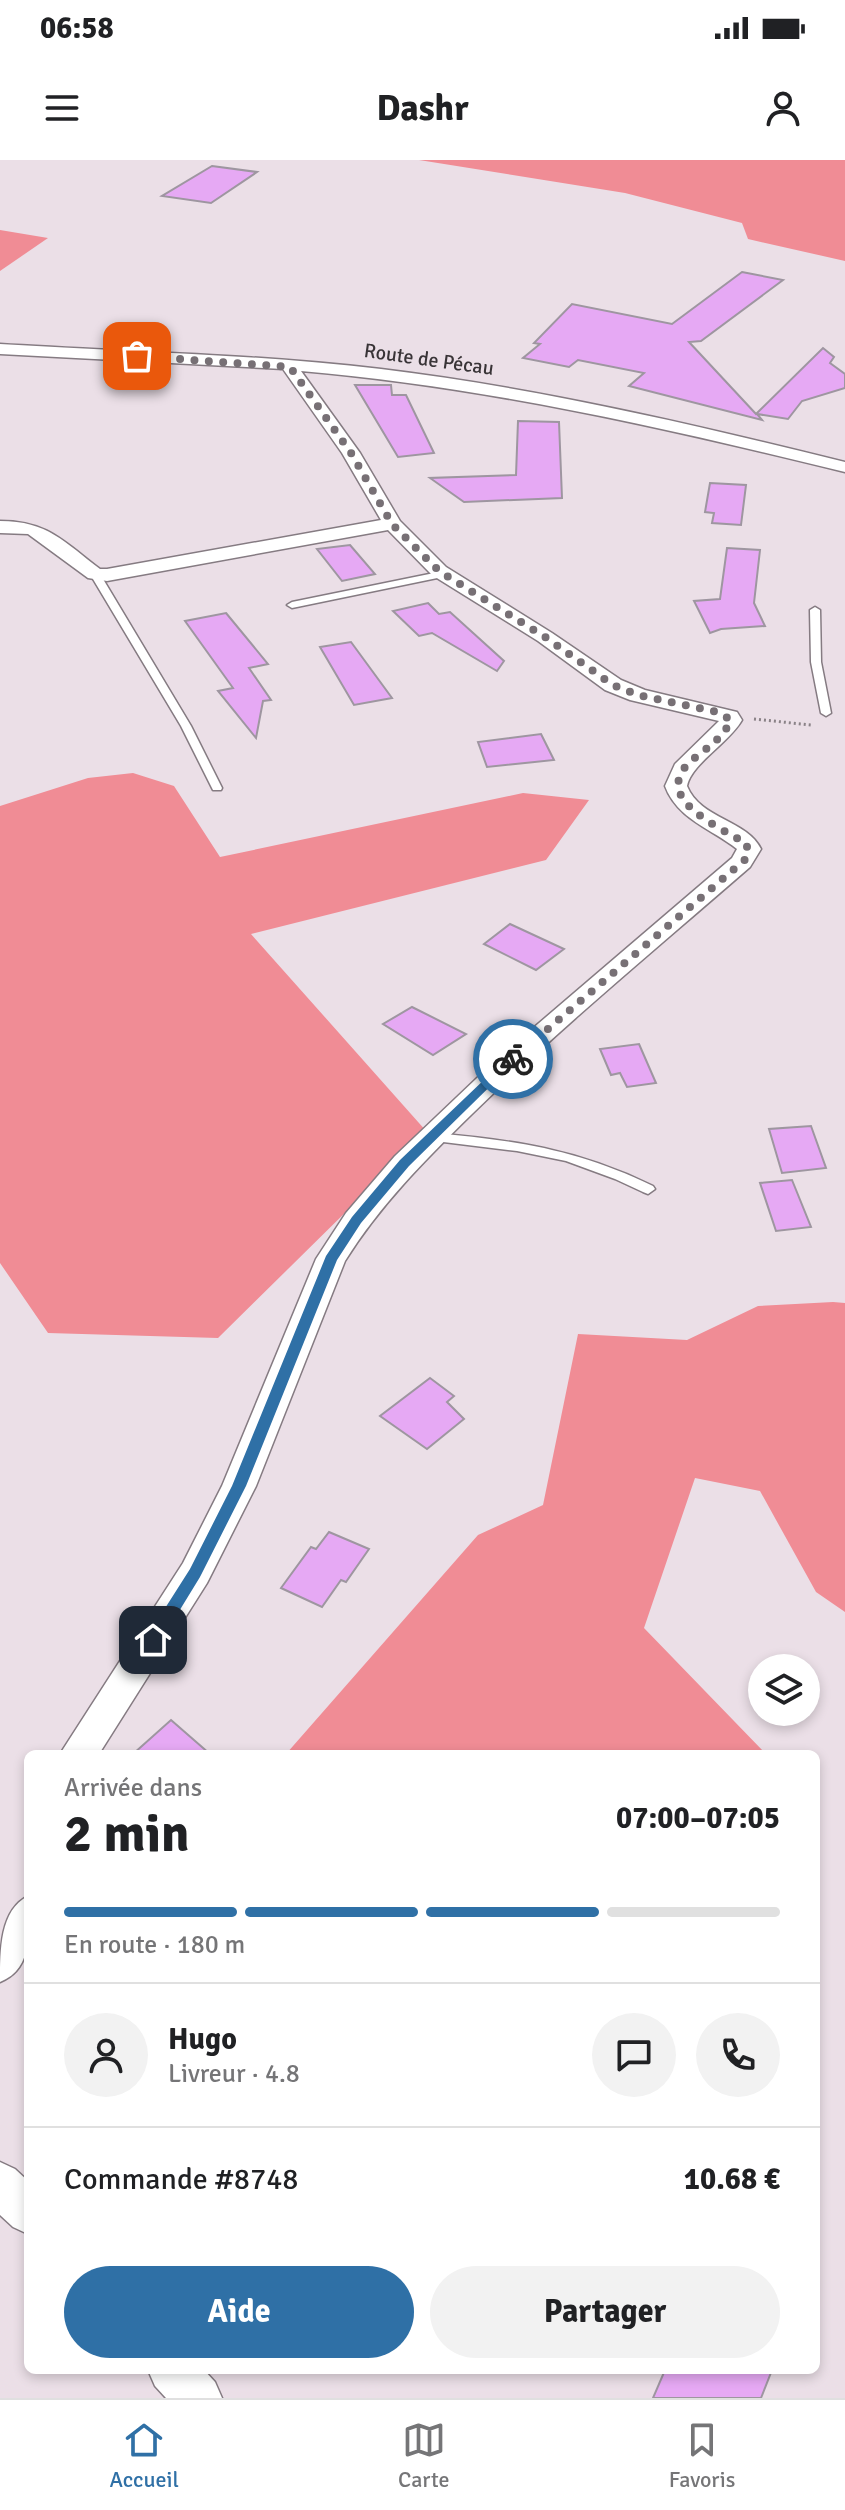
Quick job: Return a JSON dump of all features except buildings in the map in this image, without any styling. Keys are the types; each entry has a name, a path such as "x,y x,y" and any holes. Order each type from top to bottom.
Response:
{"street":[{"name":"Route de Pécau","path":"0,349 378,373 538,396 845,467"},
{"path":"82,1750 195,1573 239,1486 331,1259 356,1220 432,1137 549,1025 747,858 747,844 684,803 676,785 678,776 688,764 725,732 731,720 729,717 638,695 613,685 545,637 444,574 392,524 351,453 290,367"},
{"path":"0,527 35,530 95,574 107,575 392,524"},
{"path":"0,1963 24,1922"},
{"path":"0,2184 24,2208"},
{"path":"175,2374 199,2398"}],"lane":[{"path":"95,574 186,726 217,788"},
{"path":"292,605 444,574"},
{"path":"815,610 816,662 826,713"},
{"path":"432,1137 518,1145 576,1156 648,1189"}],"path":[{"path":"729,717 811,725"}],"shaded area":[{"path":"419,160 845,160 845,261 748,239 742,223 625,193"},
{"path":"0,230 48,238 0,271"},
{"path":"133,773 174,786 220,857 523,793 589,800 546,860 251,934 427,1132 218,1338 48,1333 0,1263 0,806 88,778"},
{"path":"845,1303 845,1612 816,1592 760,1491 695,1478 644,1628 762,1750 290,1750 478,1535 543,1505 578,1334 687,1340 758,1306"}],"way so far":[{"path":"137,356 290,367 351,453 392,524 439,571 545,637 613,685 638,695 717,712 731,720 725,732 688,764 678,776 676,785 684,803 747,844 747,858 513,1059"}],"route":[{"path":"153,1640 195,1573 239,1486 331,1259 356,1220 405,1163 513,1059"}]}
